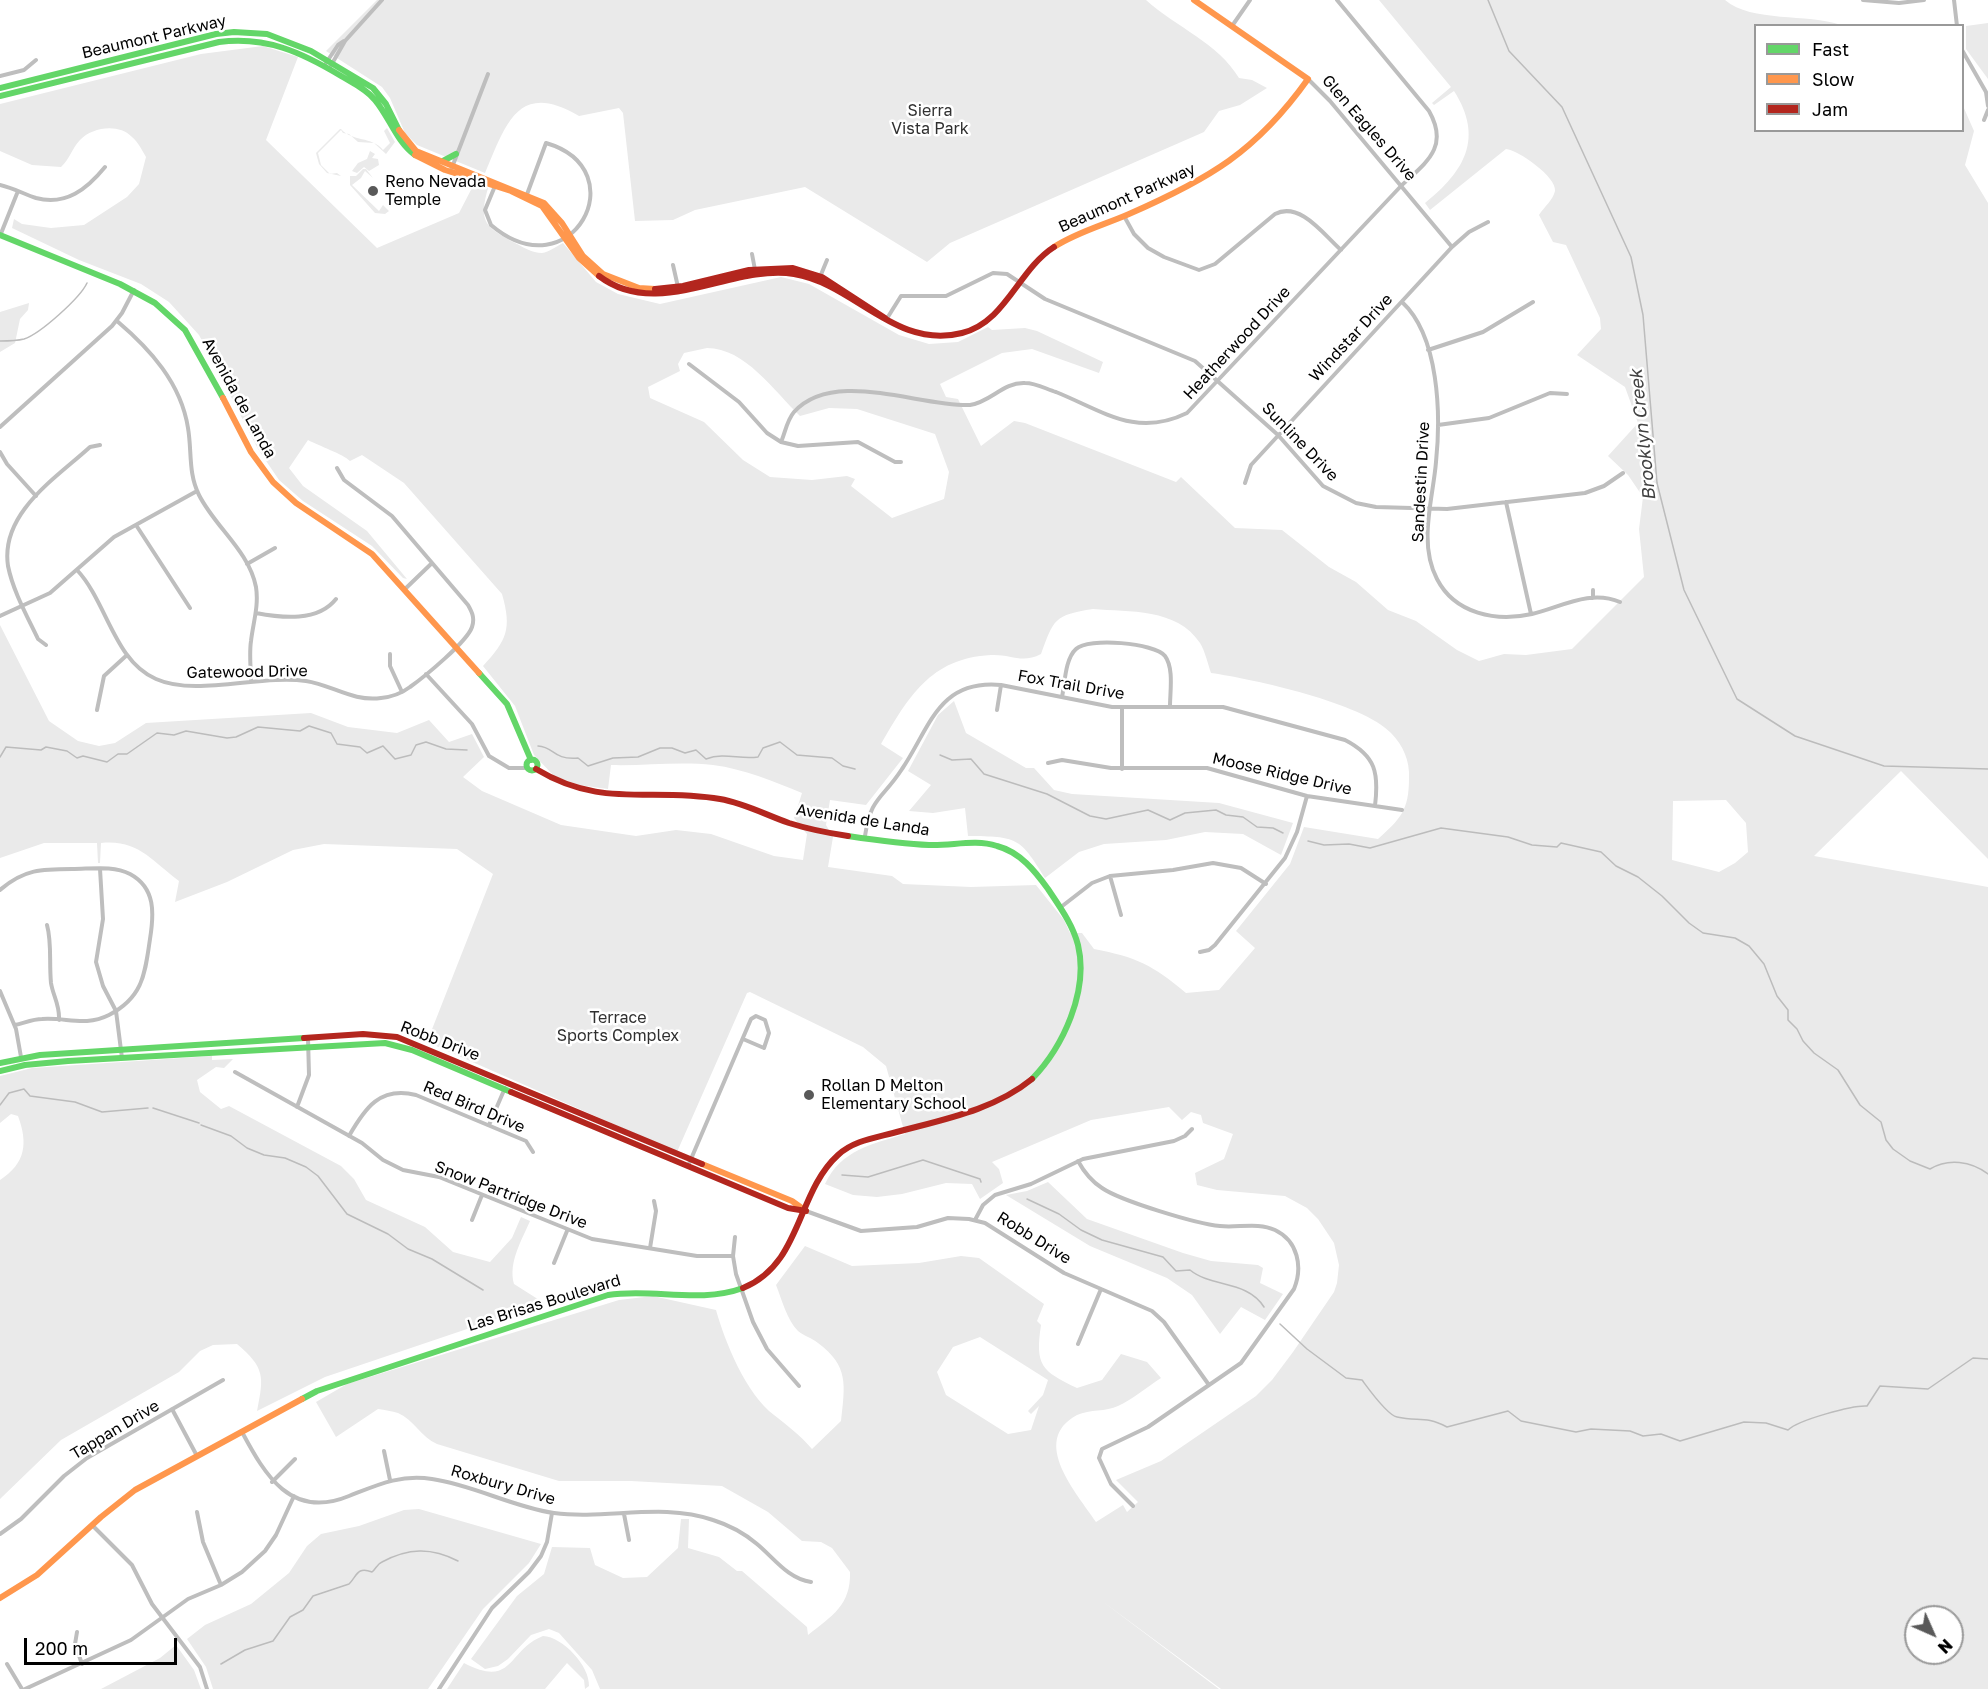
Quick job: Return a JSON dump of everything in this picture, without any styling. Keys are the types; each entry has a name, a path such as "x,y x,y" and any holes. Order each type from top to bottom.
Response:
{"street":[{"path":"326,68 345,40 382,0"},
{"name":"Glen Eagles Drive","path":"1194,0 1308,79 1330,101 1452,247"},
{"path":"1232,26 1250,0"},
{"name":"Heatherwood Drive","path":"781,442 794,413 806,403 836,390 970,405 985,400 1005,387 1025,382 1130,423 1158,425 1187,413 1401,186 1427,163 1434,150 1437,133 1433,118 1337,0"},
{"path":"1863,0 1899,3 1924,0"},
{"path":"1954,0 1957,24"},
{"name":"Beaumont Parkway","path":"0,88 232,31 261,32 288,38 331,61 377,92 387,106 397,130 410,146 452,168 526,196"},
{"name":"Beaumont Parkway","path":"0,96 234,39 273,42 298,51 372,96 396,137 408,150 421,159 452,168 526,196 547,211 567,236 583,264 609,283 647,294 756,273 785,272 819,279 876,316 908,331 927,335 960,333 979,326 995,315 1035,263 1050,250 1194,185 1219,169 1274,122 1308,79"},
{"path":"1964,54 1986,92 1988,108 1984,120"},
{"path":"0,76 24,70 36,60"},
{"path":"452,168 488,74"},
{"path":"495,186 486,210 488,221 496,229 536,247 567,236 585,221 590,195 588,180 577,159 564,149 546,143 526,196"},
{"path":"442,162 456,154"},
{"path":"0,185 36,198 60,199 87,187 105,167"},
{"path":"0,236 18,191"},
{"path":"1124,216 1134,234 1148,248 1194,269 1205,269 1215,264 1275,214 1285,210 1301,214 1341,250"},
{"name":"Windstar Drive","path":"1245,483 1251,465 1452,247 1469,232 1488,222"},
{"name":"Avenida de Landa","path":"0,236 134,290 165,309 189,335 254,454 276,484 302,508 361,545 404,590 507,704 531,760 537,762 536,768 559,784 576,790 619,796 683,795 719,798 747,805 808,828 928,845 982,842 999,846 1024,860 1061,907"},
{"path":"752,254 756,273"},
{"path":"819,279 827,260"},
{"path":"673,265 678,289"},
{"name":"Sunline Drive","path":"886,320 901,296 946,296 997,272 1022,282 1045,299 1186,356 1219,381 1278,435 1317,481 1344,499 1376,507 1447,509 1596,490 1623,472"},
{"path":"0,427 117,321 134,290"},
{"name":"Sandestin Drive","path":"1402,302 1417,320 1428,350 1438,425 1435,470 1429,508 1431,561 1437,578 1448,594 1463,606 1480,614 1510,617 1593,598 1620,602"},
{"path":"1428,350 1483,332 1533,302"},
{"path":"117,321 150,350 175,391 188,427 191,470 197,492 247,564 256,586 256,613 250,650 251,682"},
{"path":"689,363 700,374 740,402 767,433 781,442 798,446 858,442 895,462 901,462"},
{"path":"1438,425 1478,420 1550,393 1567,394"},
{"path":"46,645 38,639 10,575 7,548 15,522 36,496 90,447 100,445"},
{"path":"0,452 7,464 36,496"},
{"name":"Gatewood Drive","path":"77,570 93,590 127,655 147,675 165,682 186,685 306,681 364,699 383,698 402,692 426,674 472,629 472,614 392,516 344,480 337,468"},
{"path":"1596,490 1599,497"},
{"path":"0,616 50,593 105,544 197,492"},
{"path":"1506,502 1531,614"},
{"path":"136,525 190,608"},
{"path":"247,564 275,548"},
{"path":"404,590 431,564"},
{"path":"1593,590 1593,598"},
{"path":"256,613 283,617 306,615 329,608 336,599"},
{"path":"1062,697 1070,658 1075,649 1091,642 1117,644 1151,647 1164,656 1169,666 1170,706"},
{"path":"390,654 390,666 402,692"},
{"path":"98,710 99,690 104,676 127,655"},
{"path":"426,674 472,724 489,756 508,768 536,768"},
{"name":"Fox Trail Drive","path":"865,836 868,816 875,801 905,766 935,711 948,698 966,689 985,684 1122,708 1208,706 1231,709 1345,740 1360,747 1370,759 1377,774 1375,806"},
{"path":"997,710 1000,685"},
{"path":"1122,708 1122,769"},
{"path":"528,768 527,763 531,760"},
{"name":"Moose Ridge Drive","path":"1048,763 1062,760 1122,769 1207,768 1307,796 1402,810"},
{"path":"1200,952 1209,950 1215,945 1285,858 1297,832 1307,796"},
{"path":"1061,907 1092,883 1110,876 1222,864 1241,868 1266,884"},
{"path":"0,890 15,878 35,869 119,870 134,876 146,888 152,902 154,916 146,972 132,996 116,1011 88,1021 41,1019 15,1025"},
{"path":"100,869 103,919 96,962 103,986 116,1011 121,1055"},
{"path":"1110,876 1120,915"},
{"name":"Las Brisas Boulevard","path":"0,1598 41,1574 92,1525 135,1490 302,1398 334,1385 608,1295 645,1290 708,1296 743,1288 765,1275 783,1257 825,1170 846,1149 1002,1099 1023,1087 1048,1063 1065,1032 1076,998 1082,968 1077,939 1061,907"},
{"path":"47,925 50,935 51,983 59,1006 59,1020"},
{"path":"0,991 15,1025 21,1057"},
{"path":"688,1166 692,1158 742,1039 751,1019 756,1016 765,1020 770,1033 764,1048 742,1039"},
{"name":"Robb Drive","path":"0,1071 33,1064 308,1038 371,1034 398,1037 692,1158 792,1201 806,1211"},
{"path":"297,1107 308,1081 308,1038"},
{"name":"Robb Drive","path":"0,1063 21,1057 308,1047 366,1042 394,1045 788,1208 806,1211 861,1231 917,1227 948,1218 975,1220 997,1229 1064,1273 1147,1308 1160,1317 1209,1385"},
{"name":"Snow Partridge Drive","path":"235,1072 349,1136 395,1167 439,1177 567,1231 592,1239 697,1256 733,1256"},
{"path":"489,1125 508,1082"},
{"name":"Red Bird Drive","path":"349,1136 364,1111 373,1102 382,1096 401,1092 416,1095 526,1141 533,1152"},
{"path":"975,1220 983,1205 995,1195 1031,1184 1095,1155 1174,1141 1192,1130"},
{"path":"1078,1161 1095,1183 1117,1195 1202,1223 1225,1227 1259,1226 1275,1230 1285,1237 1298,1257 1299,1277 1294,1289 1241,1364 1153,1424 1107,1445 1100,1452 1099,1458 1111,1484 1133,1506"},
{"path":"472,1220 482,1195"},
{"path":"650,1248 656,1211 654,1202"},
{"path":"554,1263 567,1231"},
{"path":"735,1237 733,1256 736,1274 763,1343 799,1386"},
{"path":"1078,1344 1101,1289"},
{"name":"Tappan Drive","path":"0,1534 21,1519 75,1467 223,1380"},
{"path":"172,1409 197,1456"},
{"name":"Roxbury Drive","path":"242,1432 272,1482 294,1496 309,1501 332,1501 390,1480 415,1477 442,1481 552,1513 578,1515 677,1513 712,1519 750,1539 797,1579 811,1582"},
{"path":"384,1451 390,1480"},
{"path":"272,1482 295,1460"},
{"path":"7,1664 23,1689 131,1640 188,1599 221,1585 242,1572 265,1551 281,1528 294,1496"},
{"path":"197,1512 203,1542 221,1585"},
{"path":"439,1689 492,1608 541,1557 547,1542 552,1513"},
{"path":"624,1514 629,1540"},
{"path":"92,1525 128,1558 152,1604 194,1657 204,1676 207,1689"},
{"path":"76,1632 75,1644 82,1664"}],"green space":[{"name":"Sierra Vista Park","path":"377,0 1146,0 1220,55 1239,78 1252,80 1267,88 1240,105 1219,111 1204,132 950,243 927,262 805,187 695,210 673,220 635,221 623,113 619,108 579,116 558,106 542,103 528,105 508,124 485,173 417,145 405,133 390,98 382,87 326,51"},
{"name":"Terrace Sports Complex","path":"1379,0 1725,0 1750,12 1838,24 1754,24 1754,132 1964,132 1964,108 1974,131 1965,165 1988,203 1988,859 1901,771 1814,856 1988,887 1988,1689 1221,1689 1102,1601 1219,1689 600,1689 592,1670 559,1633 549,1629 531,1635 508,1659 498,1666 485,1669 471,1659 517,1596 544,1574 552,1547 590,1548 595,1565 623,1578 647,1577 678,1548 681,1519 689,1519 688,1548 719,1557 737,1571 742,1571 807,1627 808,1635 838,1609 847,1593 850,1572 832,1548 821,1542 802,1541 768,1512 722,1486 631,1481 559,1481 437,1444 404,1416 378,1409 336,1437 316,1402 347,1384 619,1300 653,1296 716,1310 731,1352 754,1394 764,1406 812,1449 841,1421 844,1387 840,1368 828,1351 800,1333 794,1326 785,1310 776,1285 805,1246 852,1266 919,1263 961,1256 979,1258 1044,1304 1037,1321 1041,1325 1040,1358 1043,1365 1055,1377 1077,1388 1102,1380 1121,1354 1147,1362 1161,1378 1118,1406 1077,1415 1063,1426 1057,1439 1057,1453 1061,1467 1096,1522 1123,1505 1127,1512 1138,1502 1116,1480 1161,1461 1256,1396 1272,1380 1334,1292 1339,1265 1334,1243 1318,1219 1307,1208 1285,1196 1217,1190 1197,1185 1195,1173 1224,1159 1233,1134 1203,1123 1201,1115 1191,1112 1182,1120 1169,1107 1091,1120 992,1162 999,1169 1003,1183 980,1199 972,1184 946,1183 902,1194 877,1197 853,1195 825,1184 832,1172 849,1156 869,1145 905,1134 886,1066 863,1047 750,992 747,993 677,1152 427,1042 493,874 457,849 324,844 293,850 227,882 175,902 179,881 144,853 125,844 101,843 100,863 98,863 97,843 44,843 0,858 0,625 49,721 78,741 99,746 115,743 146,723 311,713 348,727 397,733 429,720 449,742 472,734 484,757 463,777 482,791 561,825 636,836 676,830 711,834 774,856 803,860 807,834 794,818 802,793 736,769 700,764 611,765 608,789 579,785 554,776 534,755 515,706 483,666 498,649 505,633 507,616 502,594 404,483 362,455 350,461 308,440 289,468 303,486 367,531 407,579 403,578 372,546 303,501 279,480 258,449 199,335 169,302 141,284 79,260 12,228 14,219 22,224 51,228 84,225 127,197 139,184 146,157 136,141 127,133 106,128 91,132 80,140 61,167 32,165 0,151 0,104 201,54 263,46 298,57 266,140 377,248 459,213 474,184 488,188 484,209 485,217 487,223 497,233 538,253 563,243 596,282 618,294 660,304 781,277 809,284 899,335 929,344 958,342 988,327 992,330 1025,328 1037,331 1103,362 1099,373 1032,349 1002,353 940,384 946,397 958,399 981,446 1014,421 1025,423 1176,482 1181,477 1235,528 1282,530 1329,567 1356,582 1388,610 1416,621 1457,650 1479,661 1504,654 1526,655 1572,649 1644,577 1639,529 1643,497 1628,475 1608,456 1638,423 1625,387 1577,355 1601,329 1600,318 1566,245 1553,242 1539,215 1555,191 1554,185 1544,172 1527,159 1506,149 1430,210 1425,203 1451,179 1460,166 1469,139 1468,124 1463,108 1454,91 1434,105 1432,103 1451,87","holes":["707,348 734,355 758,373 800,416 829,408 857,409 935,434 949,472 944,499 892,518 851,486 855,479 847,476 812,480 770,477 743,460 704,422 650,398 648,387 680,371 678,364 684,353","1093,609 1137,612 1166,618 1179,623 1190,632 1200,643 1211,673 1306,694 1333,702 1377,722 1399,743 1408,765 1409,789 1405,807 1392,826 1378,839 1304,827 1290,864 1236,931 1255,948 1219,990 1186,993 1164,975 1133,959 1094,949 1082,933 1070,933 1064,920 1036,885 971,887 903,884 892,876 828,867 833,837 826,825 830,800 866,805 903,758 881,744 901,711 923,683 952,664 970,658 991,655 1028,658 1041,654 1053,626 1070,614","1726,800 1746,823 1748,852 1719,872 1672,860 1673,801","980,1337 1048,1380 1043,1395 1028,1411 1031,1414 1039,1406 1031,1430 1008,1434 946,1395 937,1372 953,1347"]},
{"path":"1988,23 1988,79 1966,49 1966,26"},
{"path":"387,128 395,142 386,154 374,143 383,150 390,143 384,131"},
{"path":"341,129 346,134 341,130 318,153 321,165 330,174 319,164 316,153"},
{"path":"351,136 368,141 374,143 358,142"},
{"path":"370,151 375,154 372,158 378,159 379,165 369,171 364,167 357,173 352,171 358,163 367,159"},
{"path":"366,169 373,178 365,171 361,178 352,185 379,211 383,205 389,211 385,214 375,213 350,185 350,176 356,176"},
{"path":"29,303 28,310 20,319 15,343 0,352 0,312"},
{"path":"954,701 966,733 1026,768 1034,768 1054,790 1072,794 1219,803 1293,823 1281,855 1243,834 1205,832 1166,840 1104,844 1079,852 1045,878 1029,854 1015,842 997,837 968,836 965,808 933,813 909,811 931,785 908,771 938,715"},
{"path":"212,1056 212,1060 233,1059 224,1068 216,1067 197,1080 200,1092 221,1109 229,1106 341,1166 354,1179 366,1200 425,1227 453,1252 490,1262 512,1238 521,1217 530,1221 514,1259 514,1284 544,1303 325,1377 257,1411 261,1381 260,1373 253,1360 237,1344 213,1345 200,1351 179,1372 61,1440 0,1499 0,1180 15,1167 24,1144 18,1116 11,1114 0,1123 0,1076 32,1068"},
{"path":"1048,1182 1087,1219 1211,1261 1258,1265 1263,1268 1260,1283 1283,1294 1265,1320 1241,1307 1220,1334 1192,1295 1167,1278 1090,1246 1006,1195 1027,1191"},
{"path":"419,1509 541,1544 529,1563 483,1609 428,1689 213,1689 206,1667 187,1639 205,1625 251,1604 289,1573 307,1546 321,1534 359,1526 404,1510"},
{"path":"543,1636 559,1641 574,1654 585,1670 589,1686 585,1689 584,1680 567,1663 545,1689 447,1689 464,1663 480,1670 492,1672 501,1670 531,1642"},
{"path":"176,1645 194,1670 201,1689 101,1689 160,1658"}],"waterway":[{"name":"Brooklyn Creek","path":"1488,0 1509,51 1562,107 1631,257 1643,315 1657,483 1684,590 1737,699 1795,736 1884,766 1988,769"},
{"path":"0,341 15,341 31,336 68,306 87,283"},
{"path":"0,757 6,747 41,750 46,747 67,751 77,758 83,756 107,762 118,754 127,754 157,733 174,735 186,731 227,738 236,737 258,727 300,731 309,726 331,733 337,744 360,747 367,753 383,746 395,759 411,755 416,745 426,742 446,749 467,750"},
{"path":"538,746 563,757 578,758 588,766 613,758 638,757 660,748 672,748 685,753 696,750 706,759 720,756 758,757 763,748 780,742 797,755 832,758 843,766 855,769"},
{"path":"940,755 952,760 971,759 984,774 1047,794 1090,816 1106,819 1148,810 1170,820 1185,813 1216,810 1226,815 1243,817 1257,827 1273,828 1283,833"},
{"path":"1308,841 1324,845 1349,844 1370,848 1441,828 1508,837 1532,845 1557,847 1561,843 1601,852 1616,866 1638,877 1662,896 1689,923 1703,933 1735,938 1749,946 1764,964 1777,996 1788,1010 1788,1020 1814,1053 1838,1070 1860,1105 1881,1122 1886,1140 1893,1149 1910,1161 1930,1169 1952,1162 1974,1166 1988,1174"},
{"path":"0,1105 9,1093 24,1089 30,1096 75,1102 102,1112 148,1108"},
{"path":"153,1108 199,1123"},
{"path":"201,1125 231,1136 247,1148 264,1155 285,1158 306,1167 318,1176 347,1214 388,1234 408,1249 432,1259 483,1290"},
{"path":"842,1175 868,1177 923,1160 980,1179 981,1182"},
{"path":"1027,1199 1059,1214 1081,1230 1102,1240 1163,1257 1176,1271 1190,1270 1208,1280 1248,1292 1264,1307"},
{"path":"1280,1324 1307,1349 1346,1378 1362,1380 1383,1407 1397,1417 1427,1420 1447,1427 1508,1411 1521,1421 1576,1432 1591,1429 1630,1431 1643,1436 1661,1434 1680,1441 1744,1422 1766,1423 1788,1430 1826,1414 1867,1406 1880,1386 1928,1389 1973,1358 1988,1359"},
{"path":"221,1664 245,1650 273,1641 290,1617 303,1610 313,1596 349,1584 360,1571 372,1572 380,1563 392,1557 410,1552 429,1551 458,1561"}],"traffic: fast":[{"path":"0,88 216,34 234,32 267,34 311,51 373,88 386,104 399,130"},
{"path":"0,96 219,42 252,41 297,53 363,89 375,100 403,143 415,155"},
{"path":"443,161 456,154"},
{"path":"0,235 120,284 155,303 185,330 223,398"},
{"path":"479,673 507,704 531,760"},
{"path":"532,760 536,761 537,765 536,769 532,770 528,769 527,765 528,761 532,760"},
{"path":"848,836 919,844 989,844 1020,857 1043,882 1066,916 1076,938 1080,981 1071,1017 1063,1035 1054,1051 1032,1079"},
{"path":"0,1063 40,1055 304,1038"},
{"path":"0,1071 25,1065 68,1061 385,1043 412,1050 511,1092"},
{"path":"302,1399 317,1391 608,1295 625,1293 710,1295 743,1288"}],"traffic: slow":[{"path":"1054,247 1072,237 1158,201 1229,161 1269,126 1308,79 1194,0"},
{"path":"399,130 416,151 544,203 562,223 583,256 603,274 639,288 655,289"},
{"path":"415,155 445,170 511,191 542,206 579,258 599,276"},
{"path":"223,398 251,452 273,482 296,503 372,554 479,673"},
{"path":"702,1164 792,1201 806,1211"},
{"path":"0,1598 37,1575 101,1517 135,1490 302,1399"}],"traffic: jam":[{"path":"599,276 622,288 646,293 670,293 745,276 770,273 794,274 816,280 837,290 895,324 916,332 938,336 962,333 990,318 1031,269 1054,247"},
{"path":"655,289 683,286 749,270 793,268 822,277 885,318"},
{"path":"536,769 583,789 605,793 720,799 796,825 848,836"},
{"path":"304,1038 363,1034 397,1037 702,1164"},
{"path":"743,1288 762,1277 777,1262 788,1245 824,1171 844,1150 864,1141 983,1107 1017,1090 1032,1079"},
{"path":"511,1092 788,1208 806,1211"}],"place":[{"name":"Reno Nevada Temple","path":"373,191"},
{"name":"Rollan D Melton Elementary School","path":"809,1095"}]}
